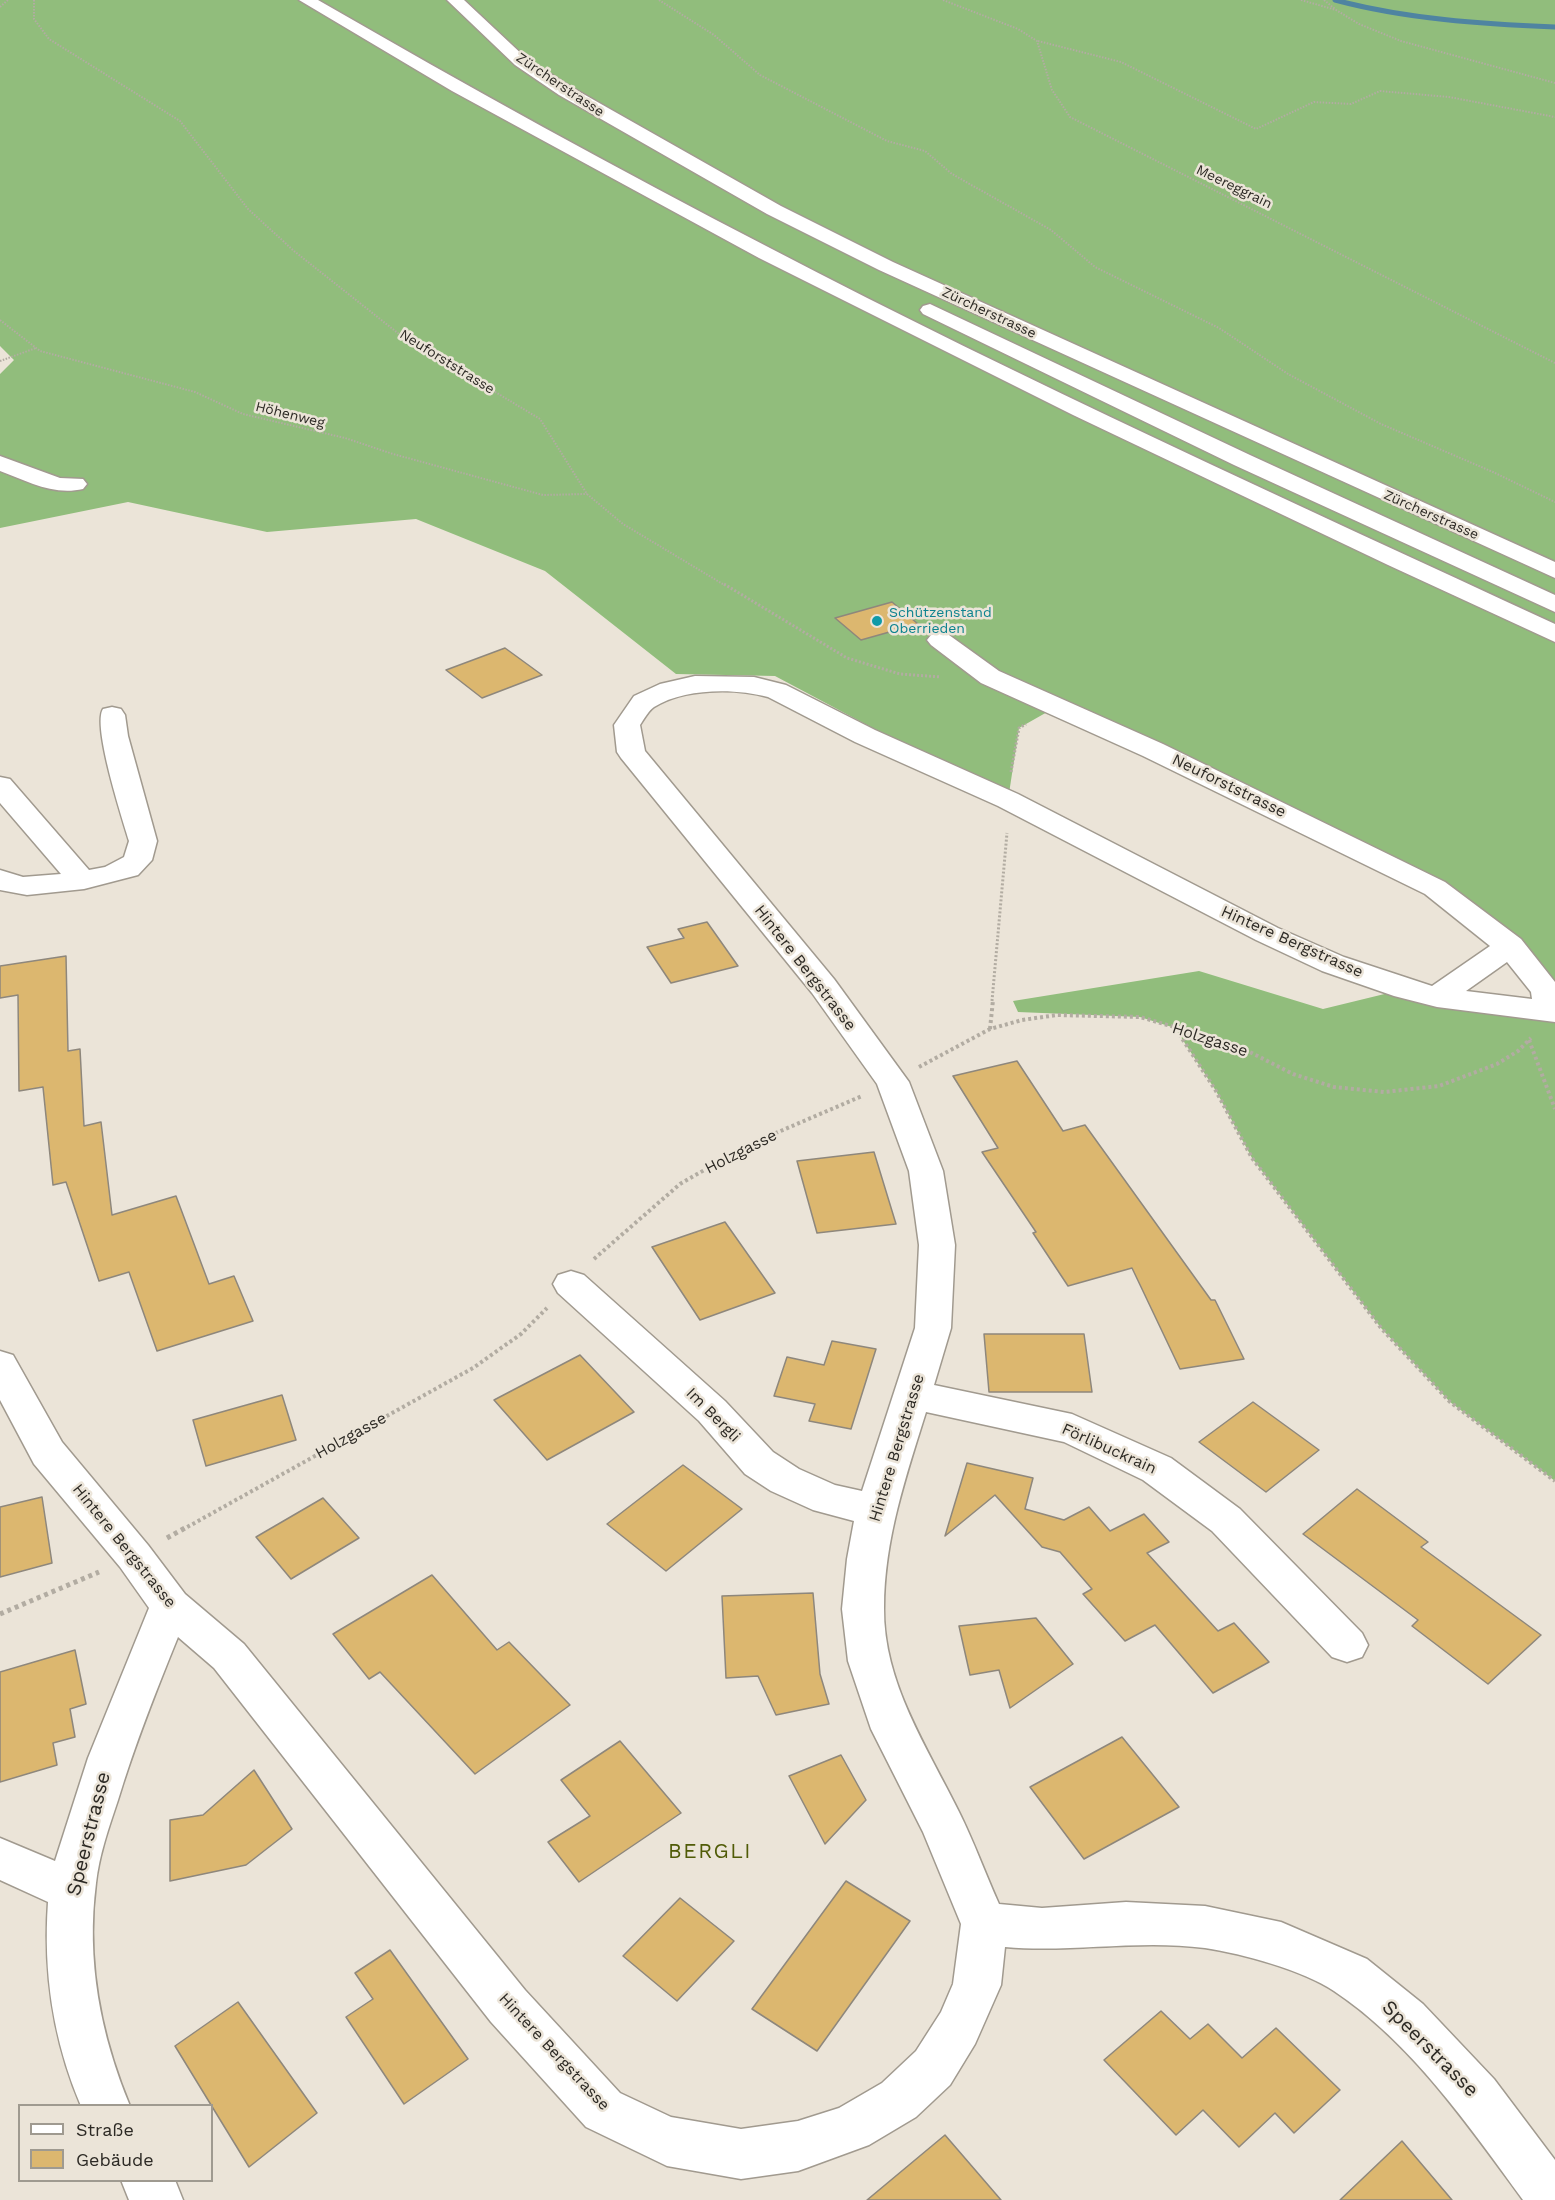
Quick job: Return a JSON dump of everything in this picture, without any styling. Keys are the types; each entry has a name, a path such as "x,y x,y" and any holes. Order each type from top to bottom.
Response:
{"main road":[{"path":"307,0 465,92 729,234 1067,403 1555,634"},
{"path":"344,0 445,58"},
{"name":"Zürcherstrasse","path":"454,0 521,62 565,91 774,210 973,306 1555,571"},
{"path":"765,227 797,244"},
{"path":"915,303 1253,465 1555,604"},
{"path":"0,463 58,486 75,484"},
{"name":"Neuforststrasse","path":"940,640 990,676 1153,750 1435,888 1510,946 1546,992 1552,1012"},
{"name":"Hintere Bergstrasse","path":"0,1365 48,1454 134,1556 170,1606 229,1656 508,2006 603,2110 667,2141 741,2154 798,2146 851,2128 899,2100 933,2068 958,2028 977,1985 984,1924 943,1826 893,1729 869,1661 863,1609 867,1559 876,1510 914,1395 933,1328 937,1245 926,1171 893,1082 823,986 631,752 627,725 643,702 669,690 695,684 754,685 777,691 865,736 1008,800 1267,934 1323,960 1405,989 1437,997 1552,1012"},
{"path":"0,879 8,884 26,886 111,875 126,870 135,862 141,852 143,841 114,736 112,715"},
{"path":"1,788 81,879"},
{"path":"1437,997 1510,946"},
{"name":"Im Bergli","path":"571,1284 712,1411 759,1463 785,1480 827,1499 876,1510"},
{"name":"Förlibuckrain","path":"914,1395 1072,1429 1157,1469 1227,1520 1347,1645"},
{"name":"Speerstrasse","path":"105,2104 92,2077 76,2016 70,1955 72,1891 83,1840 111,1750 170,1606"},
{"path":"0,1858 72,1891"},
{"name":"Speerstrasse","path":"984,1924 1042,1929 1126,1923 1205,1927 1281,1944 1350,1975 1406,2020 1477,2096 1554,2200"},
{"path":"147,2182 158,2200"}],"path":[{"path":"0,7 8,0"},
{"name":"Neuforststrasse","path":"34,0 34,19 49,39 180,121 248,209 294,251 399,334 540,419 587,494 623,524 847,658 900,674"},
{"path":"659,0 714,35 760,75 888,141 925,152 952,174 1051,230 1095,267 1219,328 1288,374 1381,424 1493,472 1555,502"},
{"path":"943,0 1018,29 1037,41 1121,62 1256,129 1314,102 1351,104 1380,91 1449,97 1555,117"},
{"path":"1300,0 1336,10"},
{"path":"1324,0 1359,24 1401,42 1555,83"},
{"name":"Meereggrain","path":"1037,41 1051,92 1059,106 1070,117 1555,363"},
{"name":"Höhenweg","path":"0,320 37,348 195,392 243,414 345,438 393,454 543,495 587,494"},
{"path":"0,361 37,348"},
{"path":"990,1029 1008,800 1019,728"},
{"name":"Holzgasse","path":"0,1614 134,1556 473,1368 521,1334 599,1254 680,1184 748,1145 893,1082 990,1029 1022,1020 1057,1015 1140,1017 1236,1045 1293,1074 1334,1087 1384,1092 1439,1086 1497,1064 1530,1041 1552,1012"},
{"path":"1175,1028 1216,1091 1252,1158 1381,1328 1450,1402 1555,1482"},
{"path":"1530,1041 1555,1109"}],"green space":[{"path":"0,0 1555,0 1555,1481 1450,1402 1381,1328 1252,1158 1216,1091 1175,1028 1140,1017 1018,1012 1013,1001 1199,971 1323,1009 1405,989 1549,1011 1478,920 1056,707 1019,728 1008,800 775,676 676,674 545,571 416,519 267,532 128,502 0,528 0,374 14,360 0,346"}],"building":[{"name":"Schützenstand Oberrieden","path":"892,602 918,624 861,640 835,618"},
{"path":"505,648 542,675 482,698 446,670"},
{"path":"707,922 738,966 671,983 647,947 684,938 678,929"},
{"path":"66,956 68,1051 80,1049 84,1126 101,1122 112,1215 176,1196 209,1284 234,1276 253,1321 157,1351 129,1272 99,1281 66,1182 53,1185 43,1087 19,1091 18,995 0,998 0,966"},
{"path":"1017,1061 1063,1131 1085,1125 1211,1300 1215,1300 1244,1359 1180,1369 1132,1268 1068,1286 1033,1233 1036,1232 982,1152 998,1148 953,1076"},
{"path":"874,1152 896,1224 817,1233 797,1161"},
{"path":"725,1222 775,1293 700,1320 652,1247"},
{"path":"984,1334 1084,1334 1092,1392 989,1392"},
{"path":"832,1341 876,1349 851,1429 809,1421 815,1404 774,1396 787,1357 824,1365"},
{"path":"580,1355 634,1412 547,1460 494,1400"},
{"path":"282,1395 296,1440 206,1466 193,1420"},
{"path":"1253,1402 1319,1450 1266,1492 1199,1442"},
{"path":"967,1463 1033,1478 1025,1509 1064,1520 1089,1507 1110,1531 1144,1514 1169,1542 1147,1553 1218,1631 1234,1623 1269,1662 1213,1693 1155,1625 1125,1641 1083,1594 1092,1589 1060,1552 1042,1547 995,1495 945,1536"},
{"path":"683,1465 742,1509 666,1571 607,1524"},
{"path":"1357,1489 1428,1542 1421,1547 1541,1635 1488,1684 1412,1626 1418,1620 1303,1534"},
{"path":"42,1497 52,1563 0,1577 0,1507"},
{"path":"323,1498 359,1538 291,1579 256,1537"},
{"path":"432,1575 497,1650 509,1642 570,1705 475,1774 380,1672 369,1679 333,1634"},
{"path":"813,1593 820,1674 829,1704 776,1715 758,1676 726,1678 722,1596"},
{"path":"1036,1618 1073,1664 1010,1708 999,1670 970,1675 959,1626"},
{"path":"75,1650 86,1704 70,1709 75,1737 53,1743 57,1765 0,1782 0,1672"},
{"path":"1122,1737 1179,1807 1084,1859 1030,1787"},
{"path":"620,1741 681,1813 579,1882 548,1842 590,1816 561,1780"},
{"path":"841,1755 866,1800 825,1844 789,1776"},
{"path":"254,1770 292,1829 246,1865 170,1881 170,1820 203,1815"},
{"path":"846,1881 910,1921 817,2051 752,2009"},
{"path":"680,1898 734,1941 677,2001 623,1956"},
{"path":"390,1950 468,2059 404,2104 346,2017 373,1999 355,1973"},
{"path":"238,2002 317,2113 249,2167 213,2108 213,2104 210,2104 175,2046"},
{"path":"1161,2011 1190,2039 1208,2024 1242,2058 1276,2028 1340,2090 1294,2133 1275,2113 1239,2147 1203,2110 1176,2135 1104,2060"},
{"path":"945,2135 1001,2200 867,2200"},
{"path":"1402,2141 1452,2200 1340,2200"}],"waterway":[{"path":"1335,0 1389,12 1444,20 1555,27"}],"place":[{"name":"Schützenstand Oberrieden","path":"877,621"}],"district":[{"name":"BERGLI","path":"710,1852"}]}
